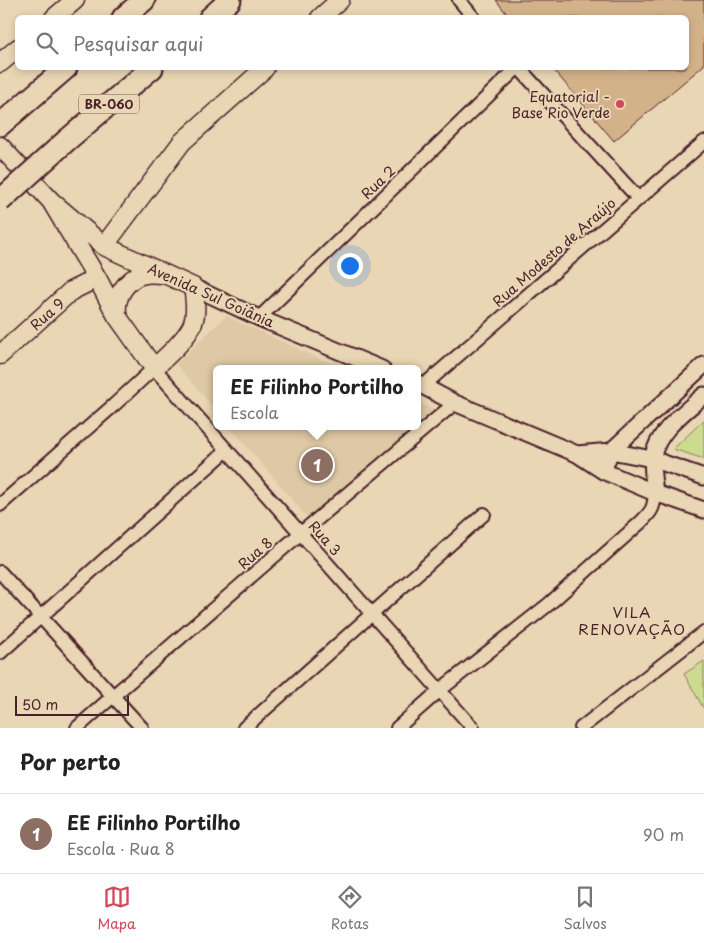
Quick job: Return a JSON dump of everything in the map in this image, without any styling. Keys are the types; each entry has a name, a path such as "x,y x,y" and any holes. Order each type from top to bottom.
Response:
{"highway":[{"path":"126,15 144,0"},
{"path":"213,15 230,0"},
{"path":"0,125 64,70"},
{"name":"BR-060","path":"0,201 66,140 150,70"}],"main road":[{"path":"58,15 75,0"},
{"path":"323,15 340,0"},
{"path":"0,63 15,50"},
{"path":"104,246 182,142 263,70"},
{"name":"Avenida Sul Goiânia","path":"0,146 51,201 104,246 193,287"},
{"name":"Avenida Sul Goiânia","path":"51,201 98,278 117,316"},
{"path":"162,274 144,274 135,278 127,284 117,302 117,316 154,368 175,348 193,324 195,313 193,287"},
{"name":"Rua 9","path":"0,355 71,292 98,278"}],"street":[{"path":"459,0 472,15"},
{"name":"Rua 2","path":"259,318 516,70"},
{"path":"520,70 638,198"},
{"name":"Rua Modesto de Araújo","path":"421,383 638,198 702,147"},
{"name":"Avenida Sul Goiânia","path":"193,287 259,318 372,365"},
{"path":"603,470 612,451 704,365"},
{"path":"0,505 154,368"},
{"name":"Rua 3","path":"154,368 473,728"},
{"path":"421,385 455,403 577,454 603,470 655,493 704,510"},
{"path":"397,728 440,690 549,604 650,513 654,504 655,493 652,459 656,446 663,432 704,395"},
{"name":"Rua 8","path":"78,728 301,533 455,403"},
{"path":"0,653 227,450"},
{"path":"577,454 612,451 652,459 704,478"},
{"path":"244,728 484,514"},
{"path":"0,572 142,728"},
{"path":"581,728 704,632"}],"shaded area":[{"path":"226,316 333,365 213,365 213,407 176,364"},
{"path":"421,404 434,410 421,421"},
{"path":"232,430 410,430 309,519"}],"green space":[{"path":"704,420 704,459 673,449"},
{"path":"704,661 704,709 684,674"}],"building":[{"name":"Equatorial - Base Rio Verde","path":"496,0 704,0 704,65 614,141 554,70 689,70 689,15 508,15"}],"place":[{"name":"Equatorial - Base Rio Verde","path":"620,104"},
{"name":"EE Filinho Portilho","path":"317,465"}],"district":[{"name":"VILA RENOVAÇÃO","path":"632,620"}]}
